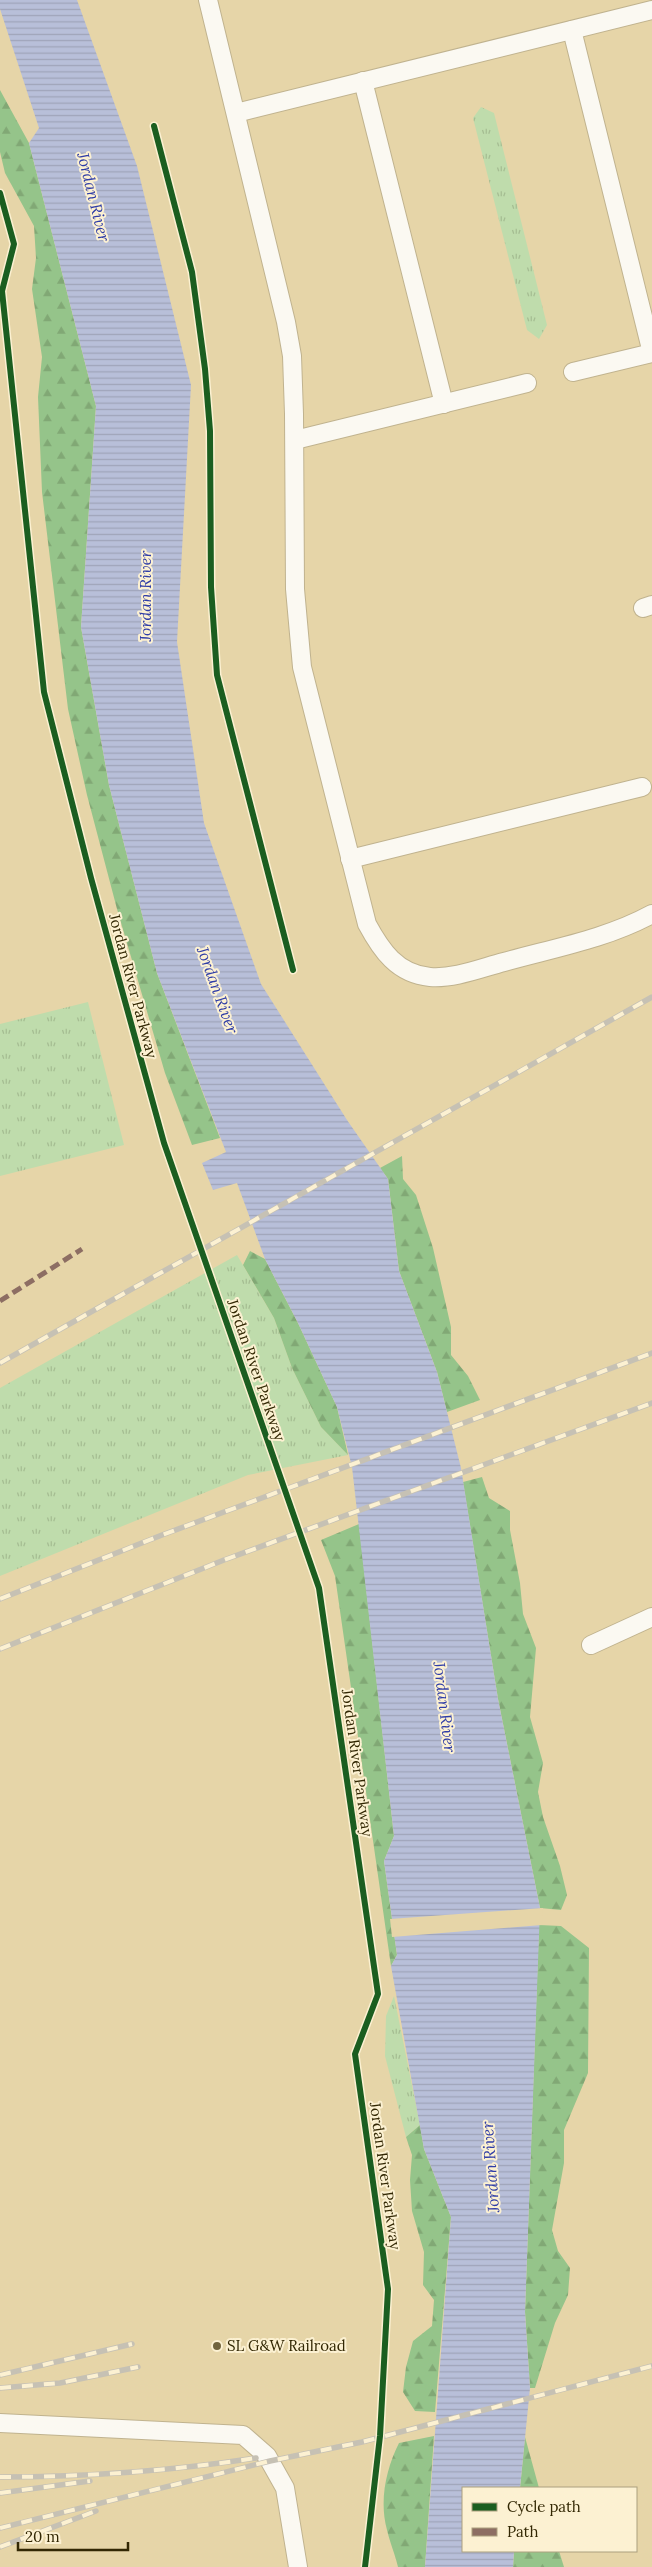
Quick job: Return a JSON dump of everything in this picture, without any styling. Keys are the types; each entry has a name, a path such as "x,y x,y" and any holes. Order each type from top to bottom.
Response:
{"lane":[{"path":"208,0 286,322 292,356 295,589 302,667 366,924 380,950 402,968 430,977 458,974 613,932 652,914"},
{"path":"236,113 652,10"},
{"path":"572,30 652,353 573,372"},
{"path":"363,82 444,404"},
{"path":"294,440 527,383"},
{"path":"350,859 642,787"},
{"path":"591,1645 652,1617"},
{"path":"0,2422 243,2435 267,2456 285,2488 298,2567"}],"green space":[{"path":"0,90 29,143 96,406 81,627 109,785 157,973 220,1138 192,1145 165,1073 117,909 87,795 68,709 42,492 38,397 42,357 32,289 36,258 34,226 5,173 0,152"},
{"path":"481,107 494,113 547,325 539,339 527,330 473,118"},
{"path":"88,1002 124,1145 0,1176 0,1024"},
{"path":"402,1156 403,1179 416,1195 433,1248 451,1327 451,1355 468,1376 480,1400 447,1412 437,1372 399,1271 388,1179 380,1168"},
{"path":"250,1251 265,1259 298,1323 337,1407 348,1455 321,1427 292,1368 274,1318 243,1265"},
{"path":"237,1255 274,1318 292,1368 321,1427 348,1455 248,1475 0,1576 0,1388"},
{"path":"482,1477 489,1498 510,1511 510,1530 520,1583 523,1614 536,1648 530,1717 543,1763 538,1792 543,1817 560,1866 567,1895 561,1910 540,1908 498,1699 463,1482"},
{"path":"359,1524 394,1836 384,1861 397,1955 391,1966 335,1576 321,1540"},
{"path":"539,1925 561,1926 589,1948 588,2073 564,2130 564,2163 552,2230 558,2251 570,2268 568,2295 555,2323 535,2388 530,2388 525,2312"},
{"path":"394,1996 420,2125 406,2137 385,2056 386,2016"},
{"path":"420,2125 424,2149 451,2217 435,2412 415,2411 403,2392 406,2367 413,2341 432,2326 434,2300 423,2285 424,2252 412,2211 410,2180 412,2155 406,2137"},
{"path":"434,2436 425,2567 398,2567 385,2519 384,2497 387,2474 399,2443"},
{"path":"525,2437 539,2487 520,2487"},
{"path":"514,2552 559,2552 564,2567 513,2567"}],"water":[{"name":"Jordan River","path":"0,0 77,0 137,166 191,385 177,642 204,823 261,984 347,1120 388,1179 399,1271 437,1372 461,1468 498,1699 540,1908 525,2312 530,2388 520,2487 462,2487 462,2552 514,2552 513,2567 425,2567 451,2217 424,2149 391,1966 397,1955 384,1861 394,1836 352,1467 337,1407 298,1323 265,1259 237,1183 213,1190 202,1163 226,1152 157,973 109,785 81,627 96,406 29,143 39,128 0,9"}],"pier":[{"path":"543,1908 542,1925 392,1937 390,1919"}],"railway":[{"path":"0,1363 652,997"},
{"path":"0,1599 162,1535 652,1353"},
{"path":"0,1649 224,1560 652,1403"},
{"path":"0,2375 132,2344"},
{"path":"0,2528 270,2461 362,2442 652,2366"},
{"path":"0,2388 60,2383 138,2367"},
{"path":"0,2477 128,2472 256,2458"},
{"path":"0,2493 90,2481"},
{"path":"0,2547 96,2511"}],"marked path":[{"path":"0,1301 82,1249"}],"cycle path":[{"path":"154,126 192,272 205,369 210,431 211,587 217,675 293,970"},
{"name":"Jordan River Parkway","path":"0,193 14,244 2,291 44,692 91,878 164,1143 319,1588 378,1994 355,2054 388,2289 380,2436 365,2567"}],"place":[{"name":"SL G&W Railroad","path":"217,2346"}]}
